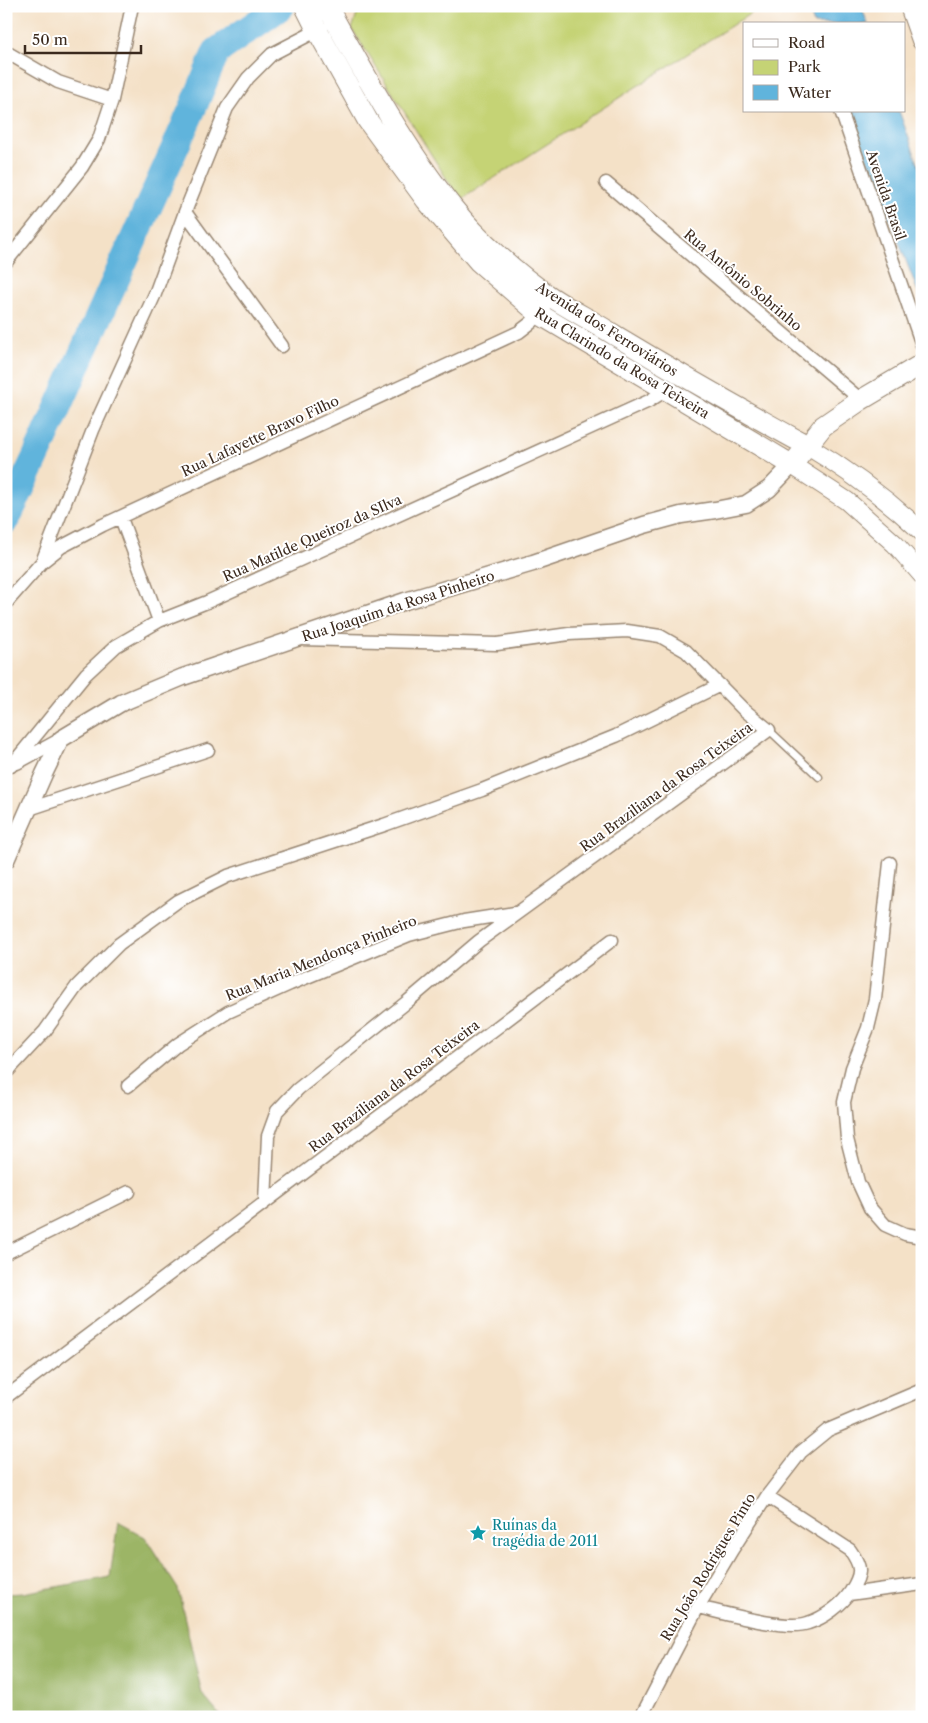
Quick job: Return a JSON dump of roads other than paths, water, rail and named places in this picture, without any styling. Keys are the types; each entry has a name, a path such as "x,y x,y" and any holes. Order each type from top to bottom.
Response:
{"main road":[{"path":"910,6 922,40"},
{"name":"Avenida dos Ferroviários","path":"332,14 380,101 425,169 454,209 479,236 510,264 551,298 845,469 922,532"},
{"name":"Rua Clarindo da Rosa Teixeira","path":"310,17 368,121 426,200 479,262 539,314 792,464 847,501 895,544 922,575"},
{"path":"792,464 823,426 860,400 922,364"}],"street":[{"path":"6,262 82,167 99,139 112,100 132,6"},
{"path":"42,562 93,430 155,294 185,212 227,108 248,78 310,17 332,14"},
{"path":"6,52 58,82 112,100"},
{"name":"Avenida Brasil","path":"841,112 922,345"},
{"name":"Rua Antônio Sobrinho","path":"606,183 860,400"},
{"path":"185,212 282,346"},
{"name":"Rua Lafayette Bravo Filho","path":"6,603 42,562 62,547 519,332 532,322 551,298"},
{"name":"Rua Matilde Queiroz da SIlva","path":"9,766 86,674 116,646 159,622 225,594 649,401 667,391 684,377"},
{"name":"Rua Joaquim da Rosa Pinheiro","path":"9,766 61,739 121,703 183,677 405,601 533,563 644,525 681,515 746,504 769,489 792,464"},
{"path":"121,518 159,622"},
{"name":"Rua Braziliana da Rosa Teixeira","path":"265,1202 268,1136 277,1111 298,1090 479,941 769,730 686,651 660,636 627,631 569,634 497,644 294,639"},
{"path":"6,1073 45,1031 77,986 119,944 178,901 228,876 384,825 473,793 616,736 720,685"},
{"path":"6,860 61,739"},
{"path":"29,809 208,750"},
{"path":"890,863 875,999 868,1028 852,1068 844,1102 844,1111 847,1138 858,1182 870,1208 885,1224 904,1234 922,1237"},
{"name":"Rua Maria Mendonça Pinheiro","path":"128,1086 178,1044 228,1012 290,984 409,935 464,921 518,912"},
{"name":"Rua Braziliana da Rosa Teixeira","path":"6,1397 612,940"},
{"path":"6,1253 129,1192"},
{"name":"Rua João Rodrigues Pinto","path":"641,1717 698,1607 767,1496 800,1452 828,1430 922,1390"},
{"path":"698,1607 784,1626 808,1624 832,1610 849,1594 858,1579 860,1569 857,1559 850,1550 767,1496"},
{"path":"849,1594 922,1584"}],"lane":[{"path":"769,730 819,776"}],"water":[{"path":"808,6 861,6 867,22 813,22"},
{"path":"848,112 899,112 922,174 922,302"}],"waterway":[{"path":"6,520 195,103 216,52 281,6"}],"place":[{"name":"Ruínas da tragédia de 2011","path":"478,1533"}]}
